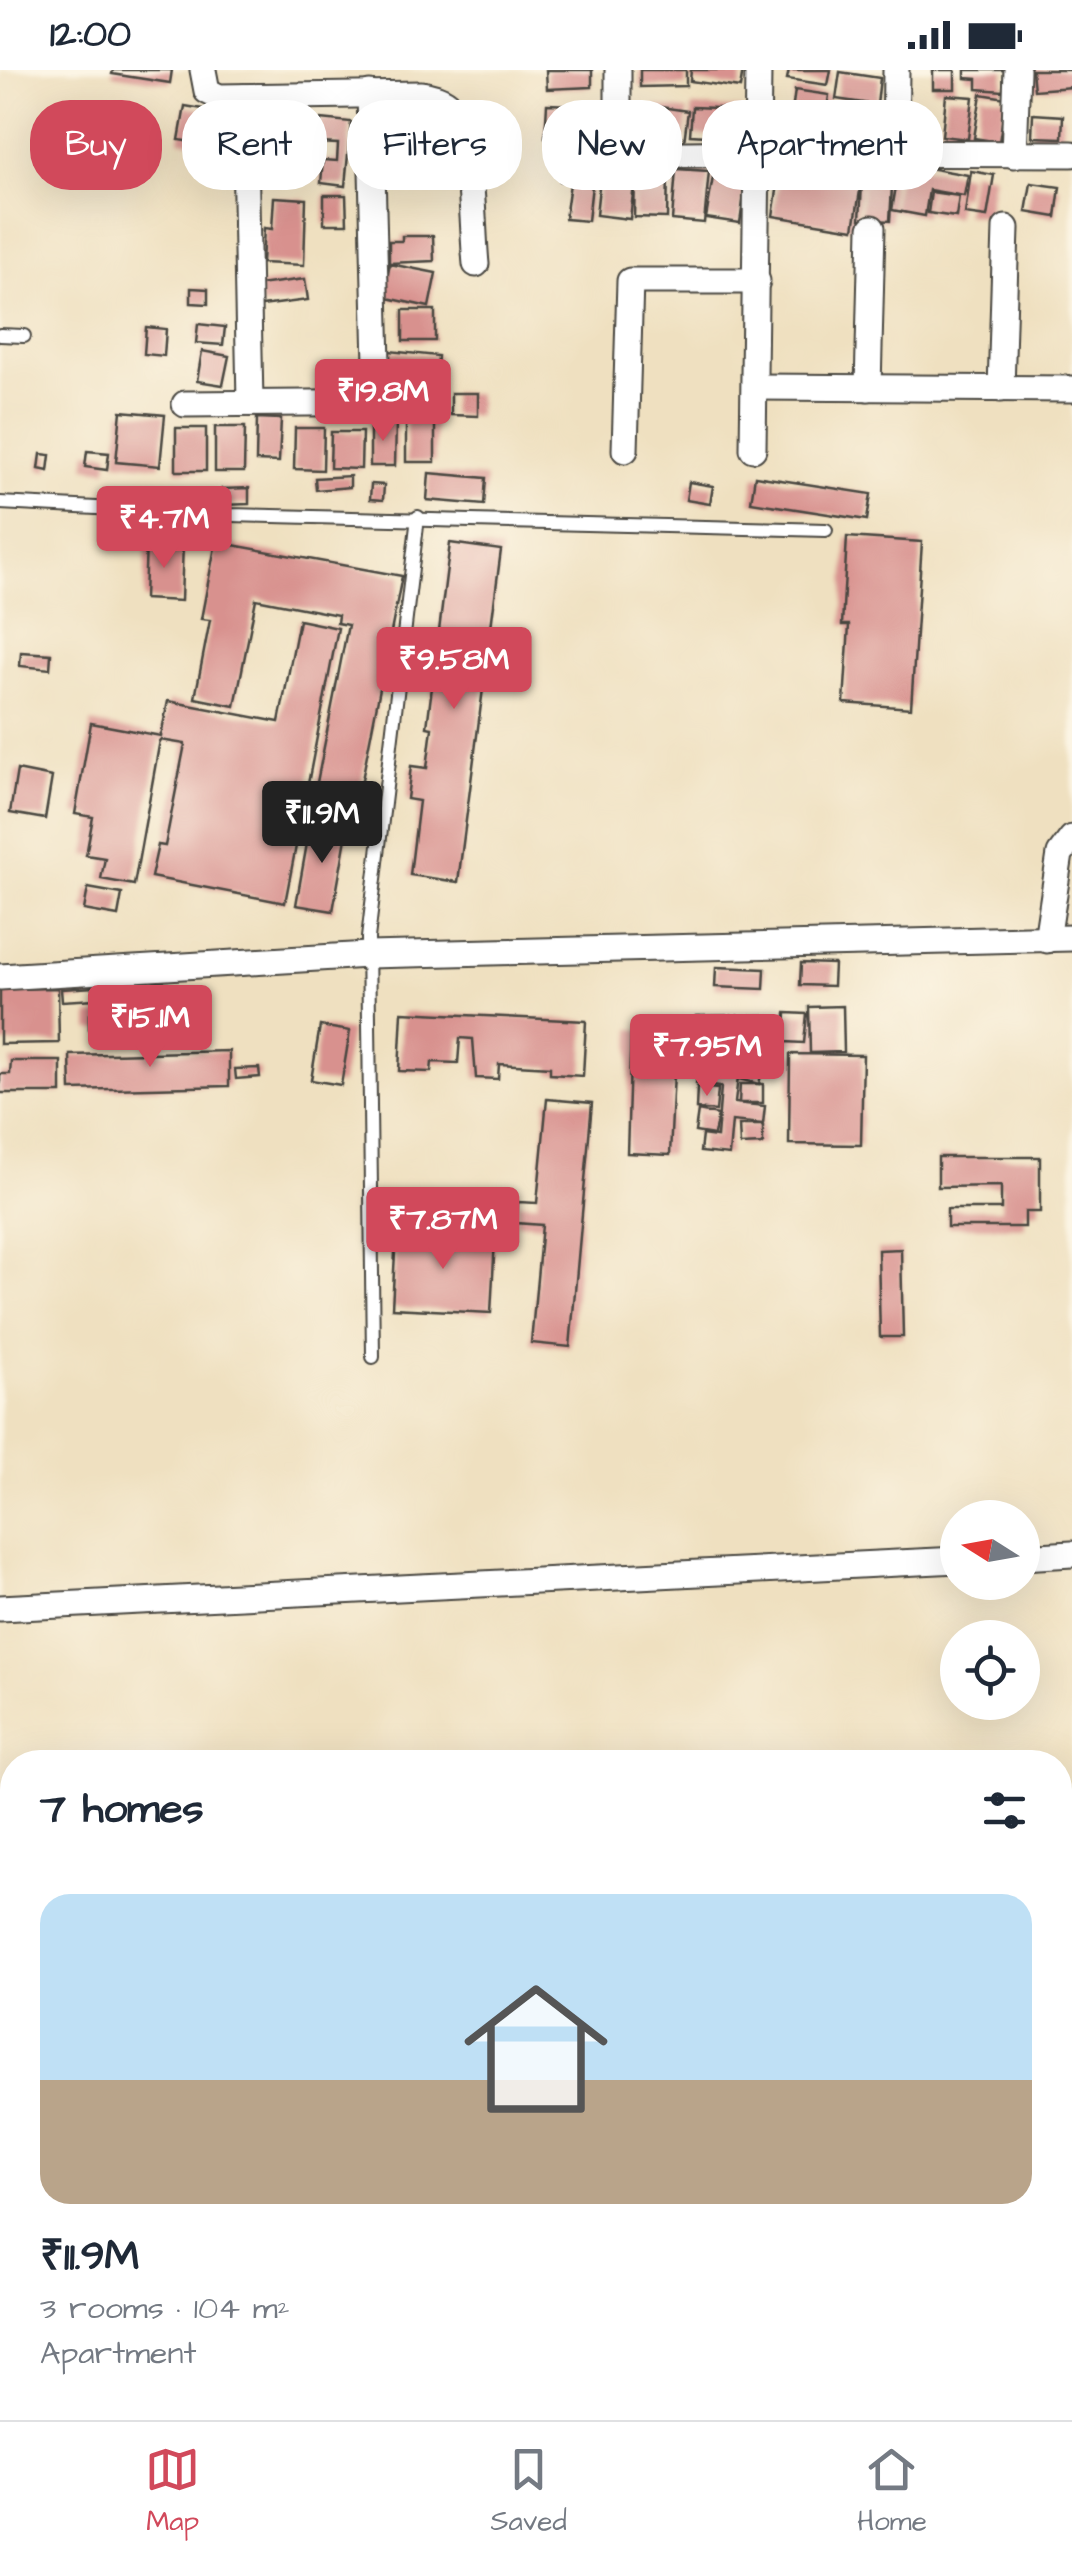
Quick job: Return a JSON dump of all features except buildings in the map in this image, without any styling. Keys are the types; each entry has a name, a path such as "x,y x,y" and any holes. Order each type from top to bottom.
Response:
{"street":[{"path":"203,70 212,95 421,94 452,108 464,140 476,264"},
{"path":"618,70 618,155 702,154"},
{"path":"758,70 758,100"},
{"path":"896,70 896,100"},
{"path":"1014,154 1017,70"},
{"path":"370,94 378,402"},
{"path":"244,96 250,403"},
{"path":"943,154 1072,154"},
{"path":"753,449 757,190"},
{"path":"868,388 872,228"},
{"path":"1001,389 1006,228"},
{"path":"625,450 630,281 757,281"},
{"path":"756,387 1072,389"},
{"path":"185,404 432,402"},
{"path":"0,977 368,955 1060,939 1060,854 1072,838"},
{"path":"1040,1556 1072,1554"},
{"path":"0,1608 940,1561"}],"lane":[{"path":"0,335 24,336"},
{"path":"0,503 232,515 826,530"},
{"path":"372,1356 368,955 418,518"}]}
